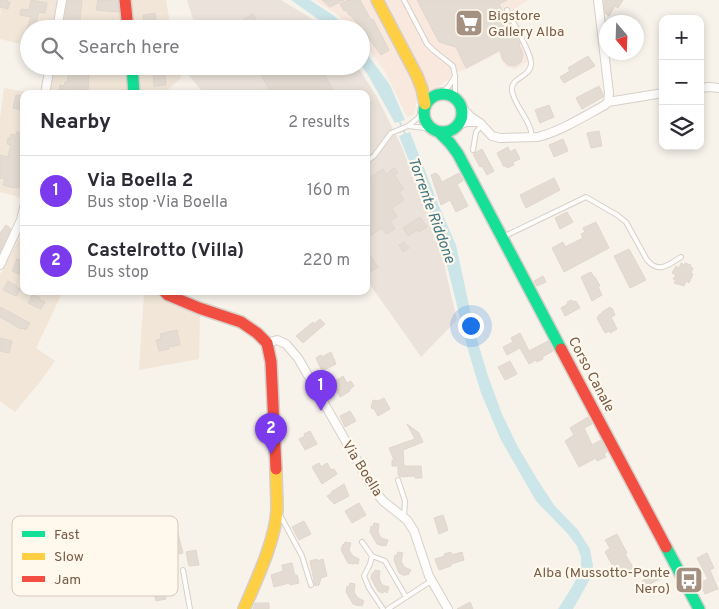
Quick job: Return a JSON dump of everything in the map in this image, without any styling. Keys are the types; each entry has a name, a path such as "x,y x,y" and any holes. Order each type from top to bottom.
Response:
{"main road":[{"path":"125,0 127,20"},
{"name":"Corso Canale","path":"377,0 417,76 422,89 423,115 425,120 450,143 458,154 699,609"},
{"path":"133,75 134,90"},
{"name":"Corso Canale","path":"417,76 430,90 448,94 455,98"},
{"path":"424,107 433,96 440,93"},
{"path":"455,98 462,108"},
{"name":"Corso Canale","path":"458,154 455,138 456,126 461,120 462,108"},
{"path":"436,130 450,131 456,126"},
{"path":"168,295 241,322 267,343 271,362 273,392 277,510 270,543 244,609"}],"street":[{"path":"59,20 62,0"},
{"path":"598,0 609,93 608,102"},
{"path":"46,90 48,75"},
{"path":"704,88 719,88"},
{"path":"462,108 492,136 498,138 532,137 543,136 568,125 608,102 659,95"},
{"path":"456,126 467,122 481,124"},
{"path":"0,265 20,222"},
{"name":"Via Boella","path":"267,343 277,340 286,344 298,358 374,490 383,501 407,520 414,531 431,581 448,609"}],"lane":[{"path":"404,0 427,44 453,66 455,98"},
{"path":"507,10 531,58 530,70 513,84 512,88 532,130 532,137"},
{"path":"440,93 449,86 455,76"},
{"path":"370,159 391,133 408,126 418,118 424,107"},
{"path":"473,150 476,132 481,124"},
{"path":"408,126 436,130"},
{"path":"503,237 586,197 626,222 652,266 663,268 681,257"},
{"path":"398,480 405,501 404,517"},
{"path":"277,510 302,556 311,586"},
{"path":"362,542 372,556 385,561 406,597"},
{"path":"372,556 364,576 369,588 384,609"},
{"path":"183,570 190,609"},
{"path":"388,609 431,581"}],"shaded area":[{"path":"0,0 58,0 55,20 20,20 20,44 0,39"},
{"path":"66,0 120,0 123,20 62,20"},
{"path":"128,0 166,0 169,20 129,20"},
{"path":"187,0 281,0 313,20 193,20"},
{"path":"315,0 528,0 513,10 534,58 515,69 506,67 499,53 465,70 452,73 449,79 436,88 418,96 414,114 407,117 385,71 370,50 370,20 343,20"},
{"path":"53,75 128,75 129,90 51,90"},
{"path":"135,75 180,75 181,78 168,90 136,90"},
{"path":"188,75 363,75 377,97 401,145 438,238 457,320 421,357 370,285 370,90 201,90"},
{"path":"4,88 20,91 20,197 0,192 0,119"},
{"path":"20,237 20,295 61,295 36,348 55,361 15,412 0,401 0,275"},
{"path":"144,295 161,295 200,314 199,359 139,370"}],"water":[{"path":"291,0 310,0 338,20 319,20"},
{"path":"370,58 390,85 405,120 395,123 368,75 370,75"},
{"path":"410,132 456,245 475,333 502,414 518,447 537,479 554,505 578,530 590,549 593,566 590,579 573,609 558,609 581,570 581,557 577,546 567,533 536,501 501,440 481,393 468,350 440,237 399,136"}],"building":[{"path":"0,0 8,0 7,2 10,2 8,9 0,7"},
{"path":"31,0 47,3 45,13 39,12 37,20 30,20 31,17 20,15 21,9 29,10"},
{"path":"68,0 82,0 80,20 65,20"},
{"path":"98,0 118,1 119,12 96,10"},
{"path":"322,0 344,0 330,7"},
{"path":"348,0 360,0 371,20 373,19 389,50 381,55 370,40 370,20 355,20 346,10 344,11 340,4"},
{"name":"Bigstore Gallery Alba","path":"417,0 507,0 499,4 520,44 523,54 521,62 515,66 508,65 503,60 500,50 466,68 456,47 439,42"},
{"path":"604,0 623,0 618,8 615,6 610,15 605,13"},
{"path":"155,13 156,20 144,20 143,15"},
{"path":"253,14 256,20 243,20"},
{"path":"588,56 595,66 564,83 560,77 570,71 568,68"},
{"path":"68,75 89,75 88,90 59,90 60,85 64,86 65,82 67,82"},
{"path":"153,75 165,75 166,85 154,86"},
{"path":"261,75 325,75 333,90 270,90"},
{"path":"599,86 603,97 582,109 576,98"},
{"path":"16,95 20,96 20,109 13,108"},
{"path":"549,105 554,117 540,123 535,110"},
{"path":"599,131 602,146 591,148 587,133"},
{"path":"17,132 20,133 19,188 3,185 5,179 0,178 0,155 8,157 11,145 7,144 8,138 10,138 11,134 16,135"},
{"path":"563,139 568,151 554,157 549,145"},
{"path":"508,147 510,152 515,149 520,159 513,162 514,165 507,168 506,165 504,167 497,153"},
{"path":"482,149 494,171 487,175 473,154"},
{"path":"394,168 398,173 394,175 404,189 399,192 404,200 392,208 397,217 390,221 395,229 386,234 382,228 370,236 370,177 383,169 386,174"},
{"path":"436,173 442,182 459,173 463,181 457,184 468,206 456,212 450,200 441,205 431,175"},
{"path":"554,178 560,190 526,208 520,195"},
{"path":"567,212 573,222 560,229 555,218"},
{"path":"420,217 427,227 419,232 417,230 408,236 403,228"},
{"path":"596,222 609,248 564,272 552,248 563,242 565,247 583,238 581,234 585,232 583,228"},
{"path":"6,225 11,229 0,252 0,233"},
{"path":"404,242 409,248 403,252 399,245"},
{"path":"629,249 646,280 630,288 614,256"},
{"path":"370,255 378,267 370,272"},
{"path":"17,259 20,260 20,274 12,271"},
{"path":"681,263 691,265 690,267 693,268 691,273 693,274 689,283 686,281 684,286 674,283 676,280 673,279 676,275 672,273 676,266 679,268"},
{"path":"591,272 600,286 598,287 602,295 592,301 581,277"},
{"path":"543,276 546,282 537,286 534,281"},
{"path":"8,281 20,289 16,296 3,290"},
{"path":"32,295 45,302 41,309 28,303"},
{"path":"572,300 573,302 576,301 580,308 565,316 561,308"},
{"path":"0,307 30,323 26,330 0,317"},
{"path":"610,307 615,315 611,317 617,329 610,333 610,331 605,333 597,318"},
{"path":"320,319 325,324 303,343 296,336 313,322 314,324"},
{"path":"177,330 180,345 159,351 156,340 161,339 160,334"},
{"path":"520,333 529,351 548,341 553,351 542,357 543,359 529,364 520,348 507,355 503,347 513,342 511,338"},
{"path":"0,338 12,341 9,353 0,351"},
{"path":"331,352 336,364 322,371 316,358"},
{"path":"510,361 517,374 505,380 498,367"},
{"path":"343,376 347,383 351,381 354,386 340,397 332,383"},
{"path":"384,398 390,409 378,416 374,409 371,408 373,400 378,401"},
{"path":"350,411 356,421 345,427 340,416"},
{"path":"588,417 592,424 584,428 592,445 601,440 607,452 604,454 606,457 597,461 596,458 579,467 565,441 574,435 570,428"},
{"path":"407,424 419,433 423,442 403,450 404,466 421,466 422,478 415,478 415,476 400,477 398,475 398,466 392,466 392,460 394,460 389,448 415,439"},
{"path":"310,431 317,444 305,450 299,439"},
{"path":"319,463 321,467 327,463 331,470 334,469 337,474 322,484 312,467"},
{"path":"344,484 349,496 334,504 327,496"},
{"path":"359,503 366,515 352,523 345,511"},
{"path":"443,515 448,530 439,534 434,518"},
{"path":"304,521 311,534 299,540 292,527"},
{"path":"374,523 379,524 378,532 381,538 388,540 386,546 377,544 370,532 371,526 373,527"},
{"path":"178,534 183,553 178,554"},
{"path":"617,534 627,553 625,554 634,569 619,577 605,552 610,548 605,540"},
{"path":"345,542 351,543 349,550 353,556 359,559 358,564 348,563 341,550"},
{"path":"196,550 199,565 189,566 186,552"},
{"path":"398,552 403,553 401,561 404,567 411,570 408,575 405,574 405,576 399,573 394,560"},
{"path":"451,552 452,555 462,552 464,560 439,570 435,559"},
{"path":"707,553 714,568 710,570 718,589 705,594 700,583 708,579 697,558"},
{"path":"317,559 317,561 323,559 327,576 321,578 319,585 315,586 310,561"},
{"path":"292,563 299,583 290,585 289,583 274,587 271,575 283,571 282,565"},
{"path":"668,568 671,573 644,587 642,581"},
{"path":"375,570 380,571 379,578 382,585 389,587 387,593 378,591 371,578"},
{"path":"350,583 355,584 354,592 358,598 364,601 362,606 353,604 346,592 347,586 349,587"},
{"path":"155,596 165,596 166,599 156,601"},
{"path":"470,602 473,609 457,609"},
{"path":"255,603 269,603 269,609 253,609"}],"waterway":[{"name":"Torrente Riddone","path":"399,120 405,134"}],"traffic: fast":[{"path":"133,75 134,90"},
{"path":"443,94 457,99 462,113 457,127 443,132 429,127 424,113 429,99 443,94"},
{"path":"439,132 458,154 561,349"},
{"path":"666,547 699,609"}],"traffic: slow":[{"path":"377,0 417,76 425,104"},
{"path":"244,609 265,560 276,521 276,469"}],"traffic: jam":[{"path":"125,0 127,20"},
{"path":"168,295 241,322 267,343 271,362 276,469"},
{"path":"561,349 666,547"}],"place":[{"name":"Bigstore Gallery Alba","path":"469,23"},
{"name":"Via Boella 2","path":"321,411"},
{"name":"Castelrotto (Villa)","path":"271,454"},
{"name":"Alba (Mussotto-Ponte Nero)","path":"689,580"}]}
